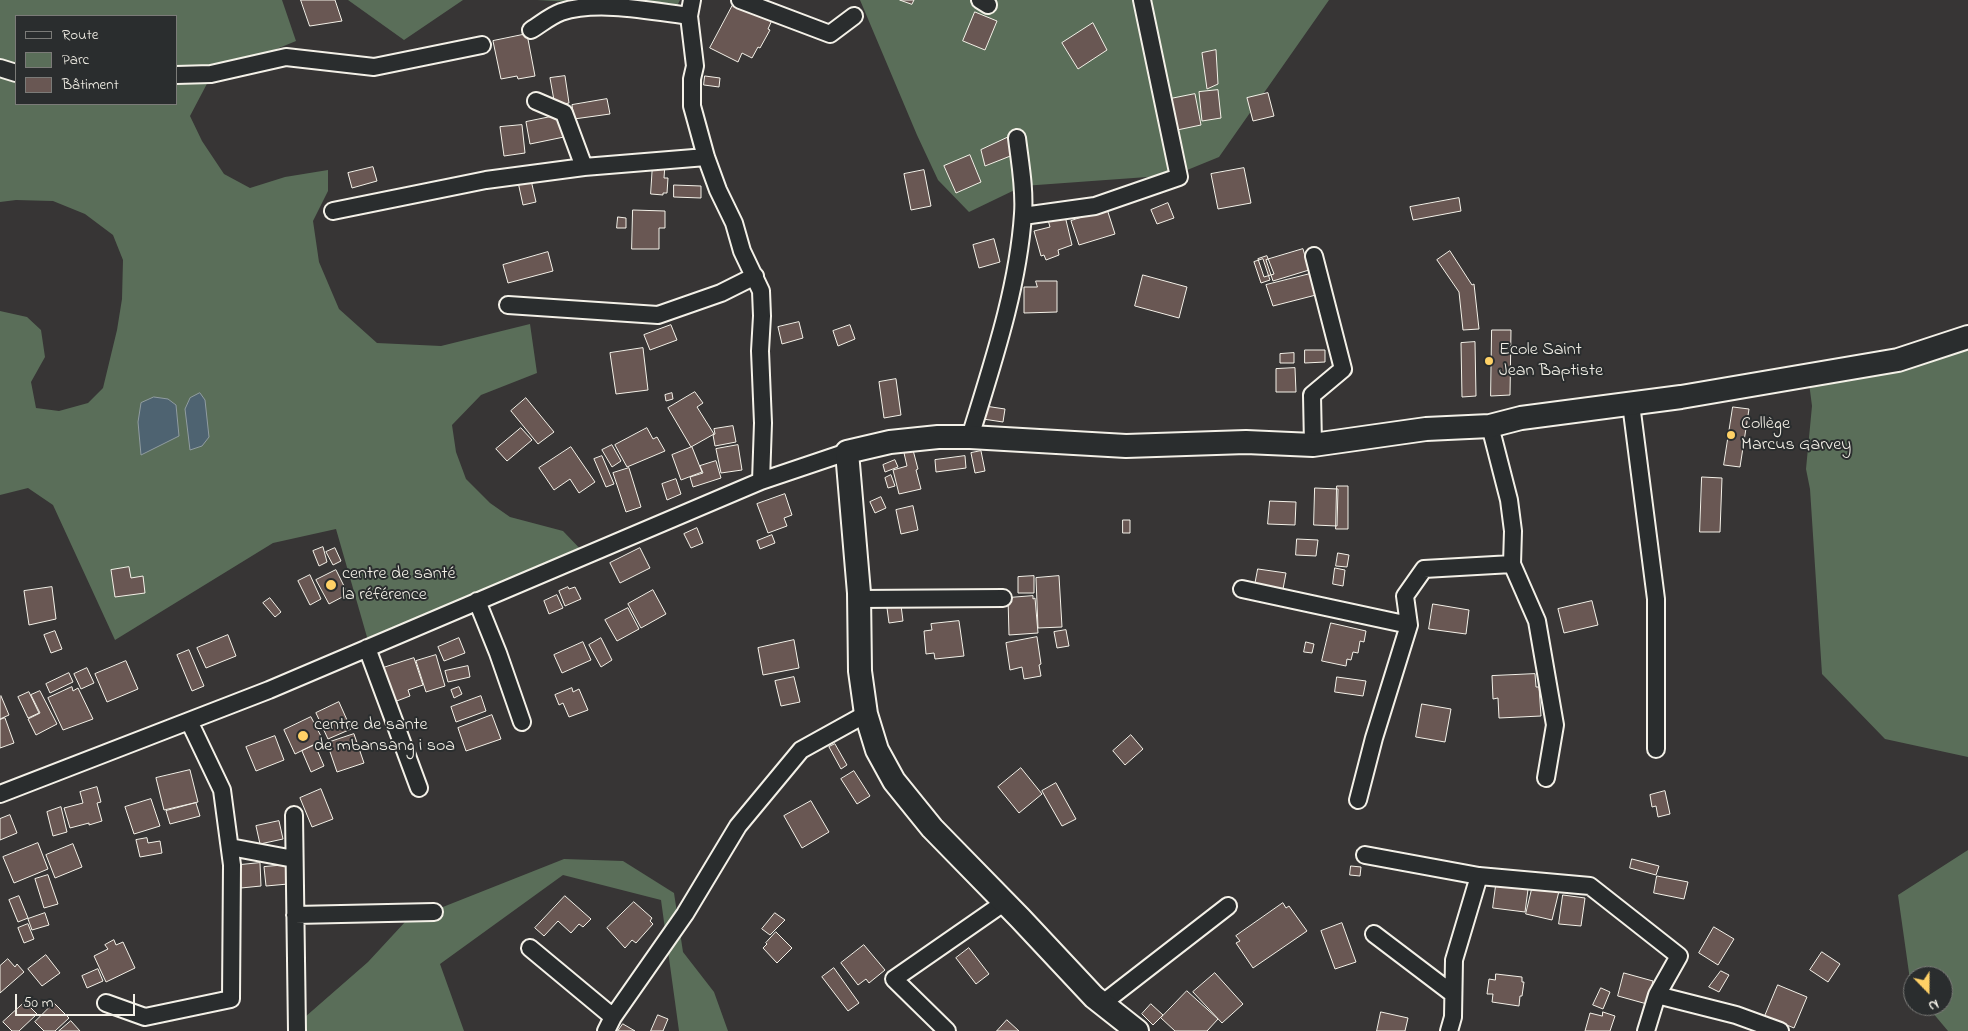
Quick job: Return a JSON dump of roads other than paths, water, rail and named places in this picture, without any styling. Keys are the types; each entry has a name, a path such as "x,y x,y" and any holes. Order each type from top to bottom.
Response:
{"street":[{"path":"740,0 830,34 854,16"},
{"path":"1023,216 1095,206 1178,177 1142,0"},
{"path":"531,30 562,12 578,8 616,6 690,8 695,66 692,79 692,106 706,157 718,190 734,223 742,251 761,291 760,351 763,423 761,480"},
{"path":"178,75 211,74 286,56 374,67 482,45"},
{"path":"0,68 15,73"},
{"path":"536,101 564,114 584,167"},
{"path":"970,437 1001,332 1016,262 1023,216 1017,138"},
{"path":"333,211 486,180 584,167 706,157"},
{"path":"1313,445 1312,395 1343,369 1314,256"},
{"path":"508,305 658,315 721,293 755,276"},
{"path":"0,794 269,690 761,480 848,452 890,442 938,437 970,437 1126,446 1246,442 1313,445 1426,429 1490,426 1521,418 1631,404 1898,360 1968,337"},
{"path":"1631,404 1656,599 1656,749"},
{"path":"1490,426 1508,500 1513,531 1512,564 1537,621 1555,725 1546,778"},
{"path":"848,452 859,599 860,671 866,714 877,750 894,781 932,828 1088,990 1133,1029"},
{"path":"1358,800 1374,738 1409,625 1405,596 1424,569 1512,564"},
{"path":"1242,589 1409,625"},
{"path":"859,599 1003,598"},
{"path":"477,601 498,653 522,722"},
{"path":"367,648 419,788"},
{"path":"530,948 610,1024 685,914 738,826 801,750 866,714"},
{"path":"106,1002 145,1017 231,999 232,865 222,790 188,721"},
{"path":"294,815 297,1031"},
{"path":"230,847 294,859"},
{"path":"1365,855 1479,876 1590,886 1679,956 1657,996 1646,1031"},
{"path":"1449,1031 1453,1017 1454,960 1479,876"},
{"path":"947,1031 894,979 1005,902"},
{"path":"1103,1003 1228,906"},
{"path":"295,915 434,912"},
{"path":"1374,934 1453,994"},
{"path":"1657,996 1736,1015 1780,1031"}],"water":[{"path":"200,393 205,400 209,437 202,446 190,450 185,409 190,398"},
{"path":"154,397 168,399 176,405 179,436 141,455 138,422 141,403"}],"place":[{"name":"Ecole Saint Jean Baptiste","path":"1489,361"},
{"name":"Collège Marcus Garvey","path":"1731,435"},
{"name":"centre de santé la référence","path":"331,585"},
{"name":"centre de sante de mbansang i soa","path":"303,736"}]}
